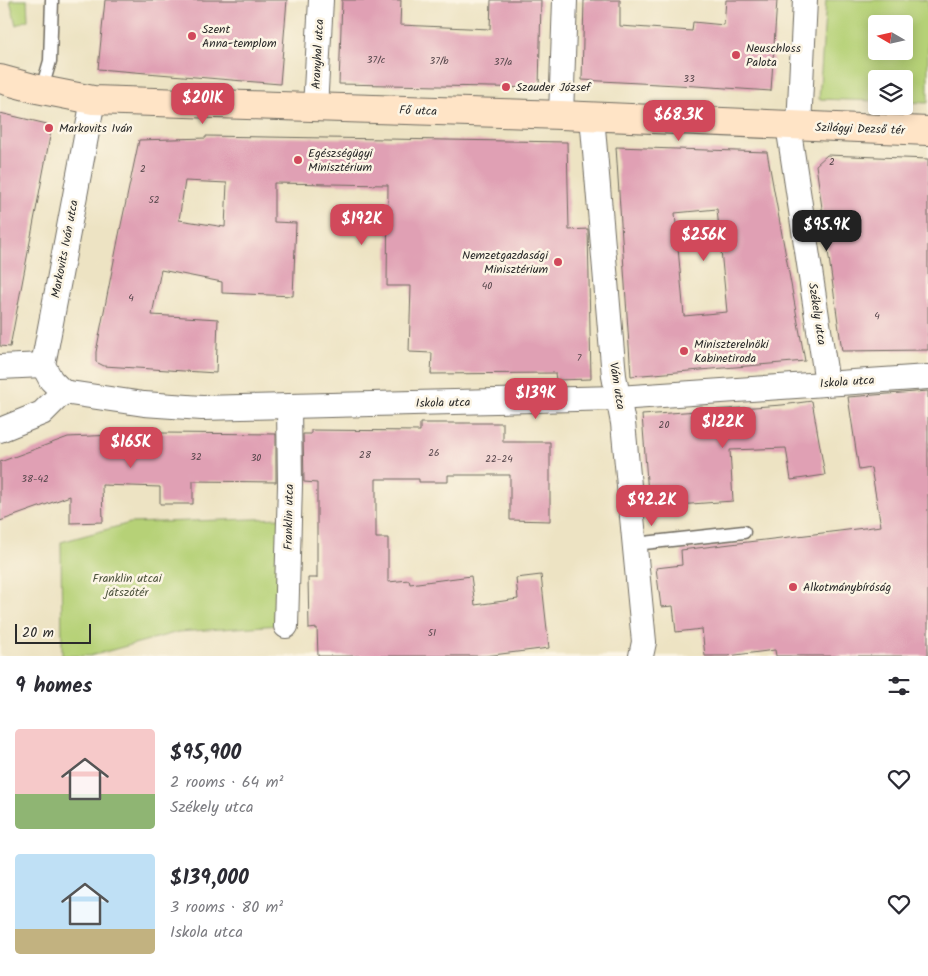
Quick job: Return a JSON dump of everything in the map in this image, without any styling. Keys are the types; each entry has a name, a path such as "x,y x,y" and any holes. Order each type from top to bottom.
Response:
{"street":[{"name":"Aranyhal utca","path":"314,108 321,0"},
{"path":"561,115 565,0"},
{"name":"Szilágyi Dezső tér","path":"805,0 793,126 928,131"},
{"name":"Fő utca","path":"0,79 37,89 93,100 592,116 793,126"},
{"name":"Markovits Iván utca","path":"43,365 93,100"},
{"name":"Vám utca","path":"592,116 614,376 623,423 644,642 641,656"},
{"name":"Székely utca","path":"793,126 828,383"},
{"path":"0,367 43,365 51,380 63,392 42,414 0,430"},
{"name":"Iskola utca","path":"63,392 144,404 202,408 289,407 618,398 928,377"},
{"name":"Franklin utca","path":"286,626 290,485 289,407"}],"lane":[{"path":"37,89 45,78 50,61 52,0"},
{"path":"635,544 744,532"}],"green space":[{"path":"10,0 27,0 28,20 16,25"},
{"path":"826,0 928,0 928,103 913,102 913,70 868,70 868,101 819,99"},
{"name":"Franklin utcai játszótér","path":"283,518 280,625 178,632 90,656 62,656 61,542 130,523"}],"building":[{"name":"Szent Anna-templom","path":"105,0 287,0 280,84 98,69"},
{"path":"342,0 401,0 400,25 490,29 491,0 541,0 539,88 339,84"},
{"path":"584,0 620,0 620,26 692,31 693,22 724,25 726,0 777,0 771,91 582,80"},
{"path":"0,113 47,124 51,131 10,347 0,346"},
{"path":"206,136 567,142 569,230 588,229 591,379 556,380 555,373 431,374 432,353 409,352 411,286 387,286 388,185 274,183 274,222 296,223 293,296 222,293 222,282 161,270 152,315 218,319 216,373 104,366 96,362 96,352 139,140 206,138","holes":["185,181 227,183 225,227 179,220"]},
{"path":"616,147 767,152 805,361 631,376","holes":["717,209 727,312 684,316 675,213"]},
{"path":"827,155 928,159 928,350 842,351 816,165"},
{"name":"Alkotmánybíróság","path":"928,391 928,656 776,656 775,650 728,656 705,656 702,629 676,632 673,606 661,607 656,568 682,565 681,550 881,526 871,468 859,470 848,397"},
{"path":"812,401 825,475 791,480 786,448 730,450 733,501 649,507 642,415 782,405"},
{"path":"420,423 503,423 503,442 550,442 550,521 510,520 510,475 448,475 448,482 419,482 419,479 376,479 376,538 388,538 388,582 409,580 410,584 471,576 475,605 518,599 516,578 541,575 549,648 485,656 318,656 317,628 309,629 308,578 317,578 317,483 304,482 303,434 311,434 311,430 420,431"},
{"path":"161,433 276,434 276,482 193,481 193,504 160,504 160,487 102,485 103,522 70,523 70,496 0,521 0,462 68,437"}],"place":[{"name":"Szent Anna-templom","path":"192,36"},
{"name":"Neuschloss Palota","path":"736,55"},
{"name":"Szauder József","path":"506,87"},
{"name":"Markovits Iván","path":"49,128"},
{"name":"Egészségügyi Minisztérium","path":"298,160"},
{"name":"Nemzetgazdasági Minisztérium","path":"558,262"},
{"name":"Miniszterelnöki Kabinetiroda","path":"684,351"},
{"name":"Alkotmánybíróság","path":"793,587"}]}
